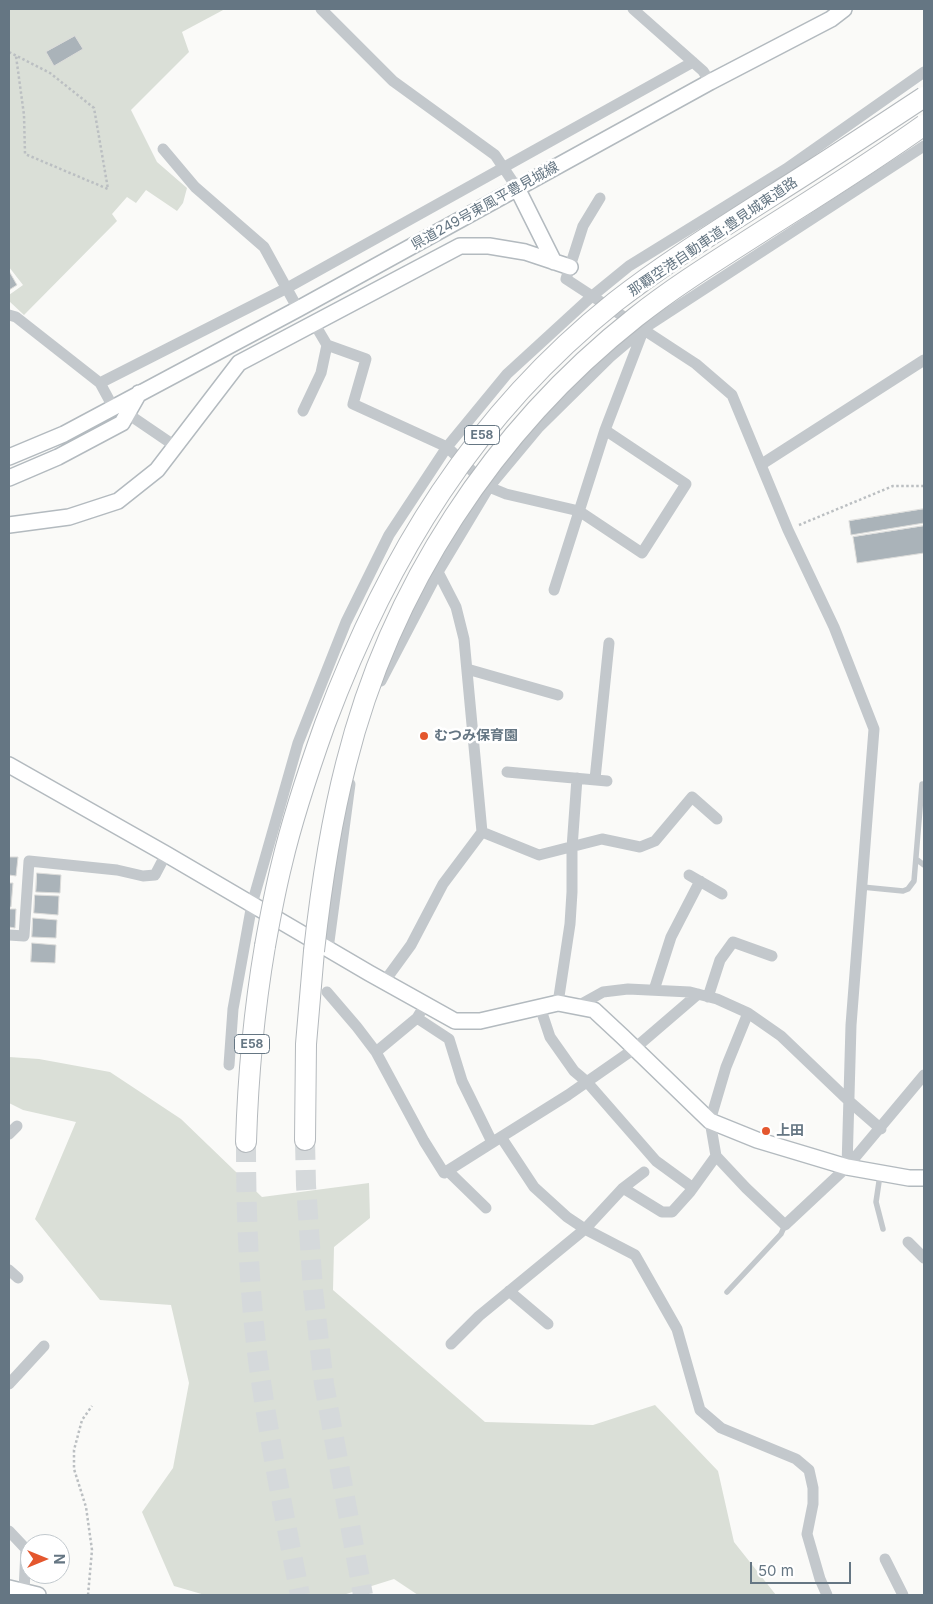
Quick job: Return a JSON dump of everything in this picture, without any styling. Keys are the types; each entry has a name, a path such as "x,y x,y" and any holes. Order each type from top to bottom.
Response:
{"highway":[{"name":"那覇空港自動車道;豊見城東道路","path":"246,1142 255,1004 282,862 301,793 337,692 358,643 396,564 425,514 454,471 519,392 559,350 618,300 703,240 852,146 924,97"},
{"name":"那覇空港自動車道;豊見城東道路","path":"305,1140 306,1044 321,950 320,897 346,764 365,702 391,632 437,544 504,446 537,408 567,377 634,318 668,293 870,163 924,125"}],"street":[{"path":"321,9 393,81 495,155 517,188 554,262"},
{"path":"633,9 703,71 710,82"},
{"name":"県道249号東風平豊見城線","path":"9,457 64,434 298,309 710,82 831,19 844,9"},
{"path":"100,383 287,288 693,62"},
{"path":"229,1065 233,1009 252,904 298,743 346,622 389,535 447,446 507,374 591,297 629,266 786,169 924,72"},
{"path":"321,950 359,736 374,696 438,572 489,487 539,427 610,357 644,329 924,146"},
{"path":"162,149 195,187 264,247 298,309"},
{"path":"600,198 583,226 566,279 696,364 732,395 788,530 834,627 874,729 851,1025 847,1167"},
{"path":"9,525 69,517 118,501 157,470 240,363 460,246 489,246 525,252 570,267"},
{"path":"9,315 16,317 100,383 113,407"},
{"path":"303,411 321,373 326,345 314,323"},
{"path":"554,590 605,430 644,329"},
{"path":"326,345 366,359 353,404 447,446 489,487 506,494 579,512 642,553 686,484 605,430"},
{"path":"762,464 924,360"},
{"path":"9,478 58,457 122,423 139,393"},
{"path":"128,414 175,446"},
{"path":"384,982 411,945 443,884 482,832 464,639 456,607 438,572"},
{"path":"595,780 609,643"},
{"path":"467,669 558,695"},
{"path":"9,765 252,904 321,950 384,982 421,1011 449,1039 462,1081 496,1140 534,1187 566,1217 635,1255 677,1329 700,1410 721,1428 796,1459 809,1470 813,1488 813,1504 808,1534 820,1580 827,1595"},
{"path":"507,772 607,781"},
{"path":"558,1002 570,924 572,848 577,778"},
{"path":"482,832 539,855 602,839 640,847 655,841 692,797 717,819"},
{"path":"9,934 24,936 29,861 117,870 144,876 155,875 166,854"},
{"path":"689,875 722,894"},
{"path":"654,990 671,937 700,881"},
{"path":"327,992 358,1027 376,1052 424,1141 444,1173 587,1082 703,996 720,960 733,942 772,956"},
{"path":"576,1007 603,992 628,989 654,990 717,999 748,1013 781,1036 881,1129"},
{"path":"421,1011 455,1021 480,1021 558,1002 594,1010 710,1121 757,1140 847,1167 924,1178"},
{"path":"540,1007 550,1037 574,1071 587,1082 656,1161 693,1188"},
{"path":"376,1052 421,1011"},
{"path":"748,1013 726,1067 710,1121 716,1156 785,1225 847,1167 881,1129 924,1075"},
{"path":"623,1188 662,1212 672,1212 693,1188 716,1156"},
{"path":"448,1171 486,1208"},
{"path":"451,1344 479,1316 585,1229 623,1188 644,1172"},
{"path":"908,1242 924,1258"},
{"path":"9,1270 18,1278"},
{"path":"509,1291 548,1324"},
{"path":"9,1384 44,1346"},
{"path":"9,1531 26,1549 31,1594 9,1588"},
{"path":"885,1559 903,1595"}],"lane":[{"path":"862,887 904,891 914,881 922,784"},
{"path":"916,859 924,865"},
{"path":"880,1173 876,1202 883,1229"},
{"path":"727,1292 781,1234 785,1225"}],"path":[{"path":"9,52 50,73 94,108 108,189 25,154 24,115 16,56"},
{"path":"788,530 893,486 924,486"},
{"path":"88,1595 92,1550 86,1507 74,1468 74,1450 82,1420 92,1406"}],"shaded area":[{"path":"9,9 225,9 182,32 189,52 131,110 157,162 187,188 183,203 177,211 146,190 136,203 127,197 112,214 117,221 24,315 9,301 9,295 23,285 9,267"},
{"path":"9,1057 39,1059 110,1072 181,1119 262,1197 369,1183 370,1218 334,1247 333,1290 485,1422 593,1425 655,1405 718,1471 734,1542 776,1595 418,1595 394,1579 343,1595 205,1595 174,1586 142,1512 173,1468 189,1383 171,1305 100,1300 35,1219 76,1122 23,1110 9,1103"}],"building":[{"path":"75,36 83,49 54,66 46,52"},
{"path":"9,271 17,285 9,290"},
{"path":"924,509 924,523 851,535 849,521"},
{"path":"924,526 924,553 857,563 853,537"},
{"path":"9,857 18,857 16,876 9,875"},
{"path":"37,873 61,875 60,893 36,892"},
{"path":"9,883 13,883 11,907 9,907"},
{"path":"35,895 59,896 58,915 34,913"},
{"path":"9,909 16,909 15,928 9,927"},
{"path":"33,918 57,920 56,938 32,937"},
{"path":"32,943 56,945 55,963 31,962"}],"tunnel":[{"path":"305,1140 313,1290 324,1384 363,1595"},
{"path":"246,1142 249,1255 259,1368 283,1510 300,1595"}],"place":[{"name":"むつみ保育園","path":"424,736"},
{"name":"上田","path":"766,1131"}]}
